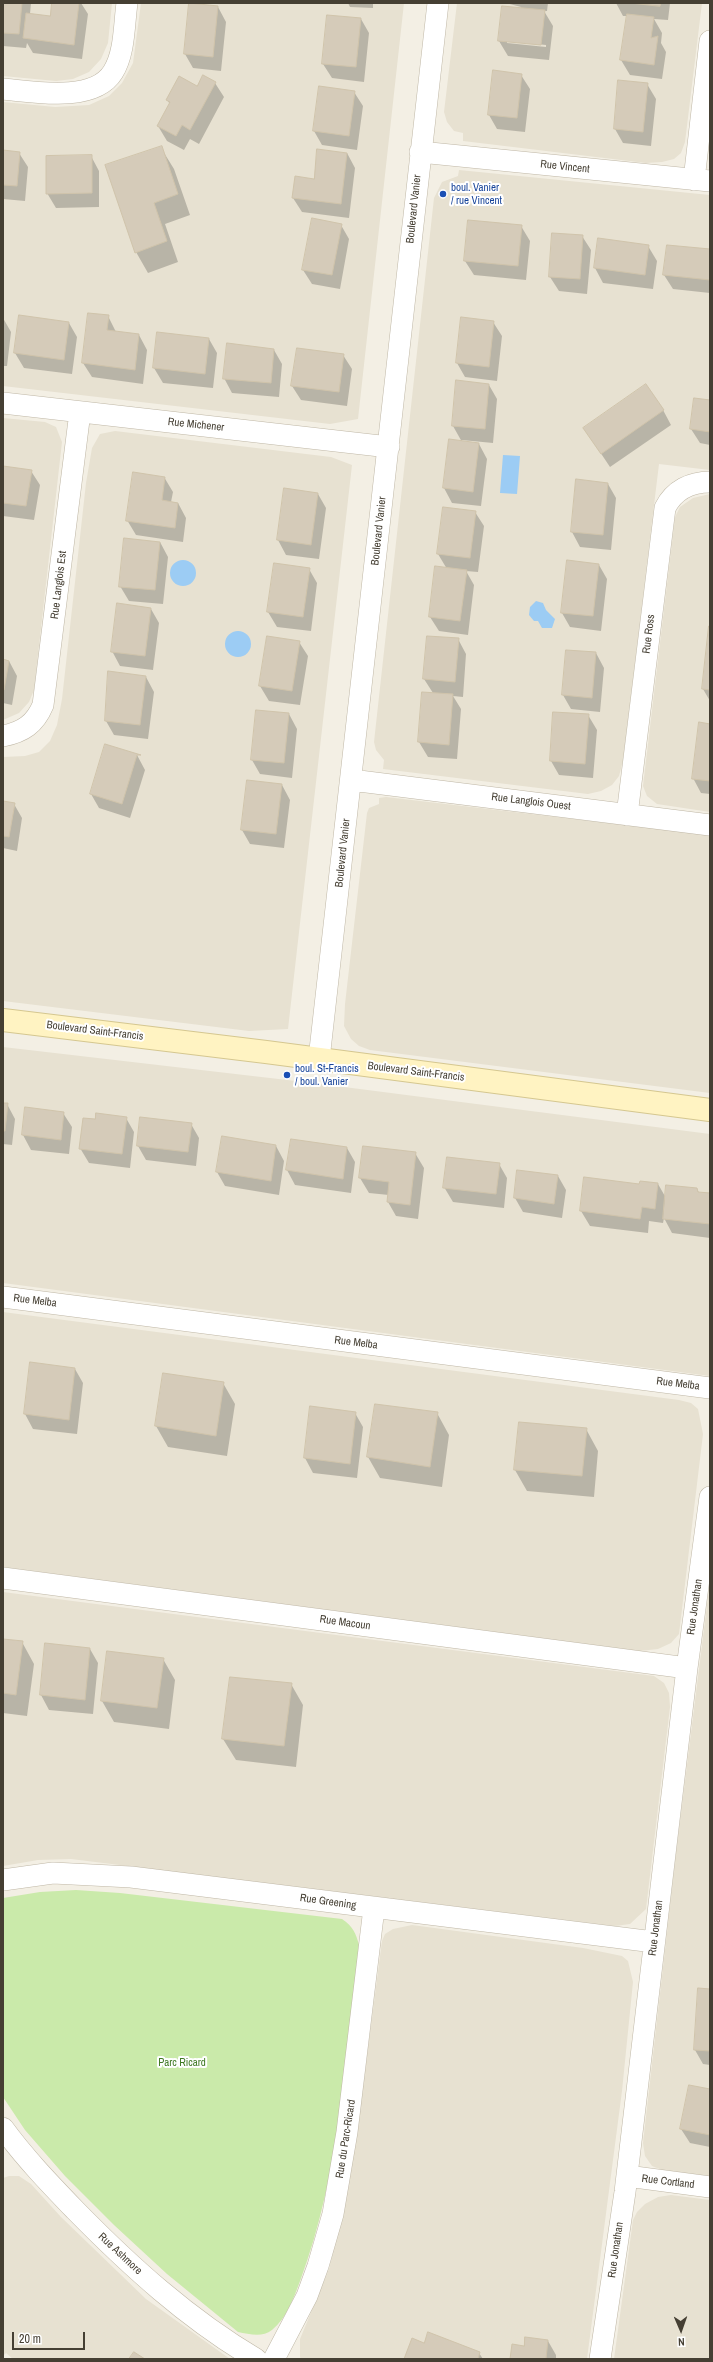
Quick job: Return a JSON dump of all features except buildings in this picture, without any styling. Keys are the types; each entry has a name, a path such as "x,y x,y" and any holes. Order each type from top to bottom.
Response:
{"street":[{"path":"3,89 59,94 93,88 106,82 114,72 119,59 127,3"},
{"name":"Boulevard Vanier","path":"319,1059 389,447 420,152 438,3"},
{"path":"702,180 710,41"},
{"name":"Rue Vincent","path":"420,152 702,180"},
{"name":"Rue Michener","path":"3,403 389,447"},
{"name":"Rue Langlois Est","path":"3,736 23,730 32,724 39,715 43,705 80,412"},
{"name":"Rue Ross","path":"627,815 665,508 670,498 678,491 691,485 710,482"},
{"name":"Rue Langlois Ouest","path":"351,780 710,825"},
{"name":"Boulevard Saint-Francis","path":"3,1020 319,1059 710,1110"},
{"name":"Rue Melba","path":"3,1297 710,1388"},
{"name":"Rue Jonathan","path":"600,2359 626,2176 687,1668 710,1497"},
{"name":"Rue Macoun","path":"3,1578 687,1668"},
{"name":"Rue Greening","path":"3,1880 54,1873 100,1874 654,1942"},
{"name":"Rue du Parc-Ricard","path":"274,2359 307,2296 318,2266 333,2214 348,2125 374,1908"},
{"name":"Rue Ashmore","path":"3,2128 9,2150 58,2192 128,2262 188,2314 256,2359"},
{"name":"Rue Cortland","path":"626,2176 710,2187"}],"shaded area":[{"path":"3,3 112,3 108,43 101,59 89,72 73,79 56,81 3,76"},
{"path":"141,3 404,3 358,419 330,424 3,386 3,102 55,107 89,105 109,96 122,83 133,63"},
{"path":"457,3 702,3 685,142 681,153 674,159 662,162 646,163 463,141 463,133 454,131 447,122 444,112"},
{"path":"459,170 710,195 710,470 659,464 623,761 619,776 612,785 601,791 588,794 383,769 384,760 376,750 374,742 434,198 442,182 458,176"},
{"path":"3,418 45,422 56,427 62,442 34,690 29,702 19,713 3,720"},
{"path":"115,431 331,457 352,465 288,1029 249,1031 3,1001 3,757 25,756 39,752 50,741 57,725 62,699 86,483 92,448 100,434"},
{"path":"710,494 710,812 657,804 647,796 643,786 675,517 680,507 693,498"},
{"path":"386,797 710,835 710,1093 370,1050 359,1046 351,1039 344,1026 345,1004 367,813 369,808 379,804 379,798"},
{"path":"3,1047 313,1083 710,1134 710,1376 3,1283"},
{"path":"3,1312 679,1400 691,1403 698,1409 703,1434 679,1634 671,1643 658,1649 640,1651 3,1567"},
{"path":"710,1581 710,2176 662,2170 652,2166 645,2156 643,2143 676,1853"},
{"path":"3,1592 654,1676 664,1683 669,1693 670,1707 646,1909 630,1924 615,1926 71,1859 38,1860 3,1866"},
{"path":"412,1925 583,1948 622,1956 628,1961 633,1982 622,2091 587,2359 301,2359 300,2357 300,2339 329,2269 346,2198 360,2109 382,1941 385,1934 393,1929"},
{"path":"9,2176 19,2176 31,2184 61,2217 146,2299 230,2359 13,2359 6,2353 3,2356 3,2178"},
{"path":"671,2195 710,2200 710,2359 614,2359 633,2220 637,2212 645,2204 658,2197"}],"green space":[{"name":"Parc Ricard","path":"76,1890 120,1893 342,1919 349,1924 355,1934 359,1945 340,2115 324,2199 313,2240 300,2281 292,2300 282,2320 272,2330 264,2334 255,2335 238,2332 167,2274 114,2225 65,2176 25,2130 3,2097 3,1898 40,1892"}],"water":[{"path":"503,455 520,456 517,494 500,493"},
{"path":"183,560 192,564 196,573 192,582 183,586 174,582 170,573 174,564"},
{"path":"536,601 543,603 546,610 555,619 552,628 542,628 538,621 534,621 529,615 530,607"},
{"path":"238,631 247,635 251,644 247,653 238,657 229,653 225,644 229,635"}],"place":[{"name":"boul. Vanier / rue Vincent","path":"443,194"},
{"name":"boul. St-Francis / boul. Vanier","path":"287,1075"}]}
